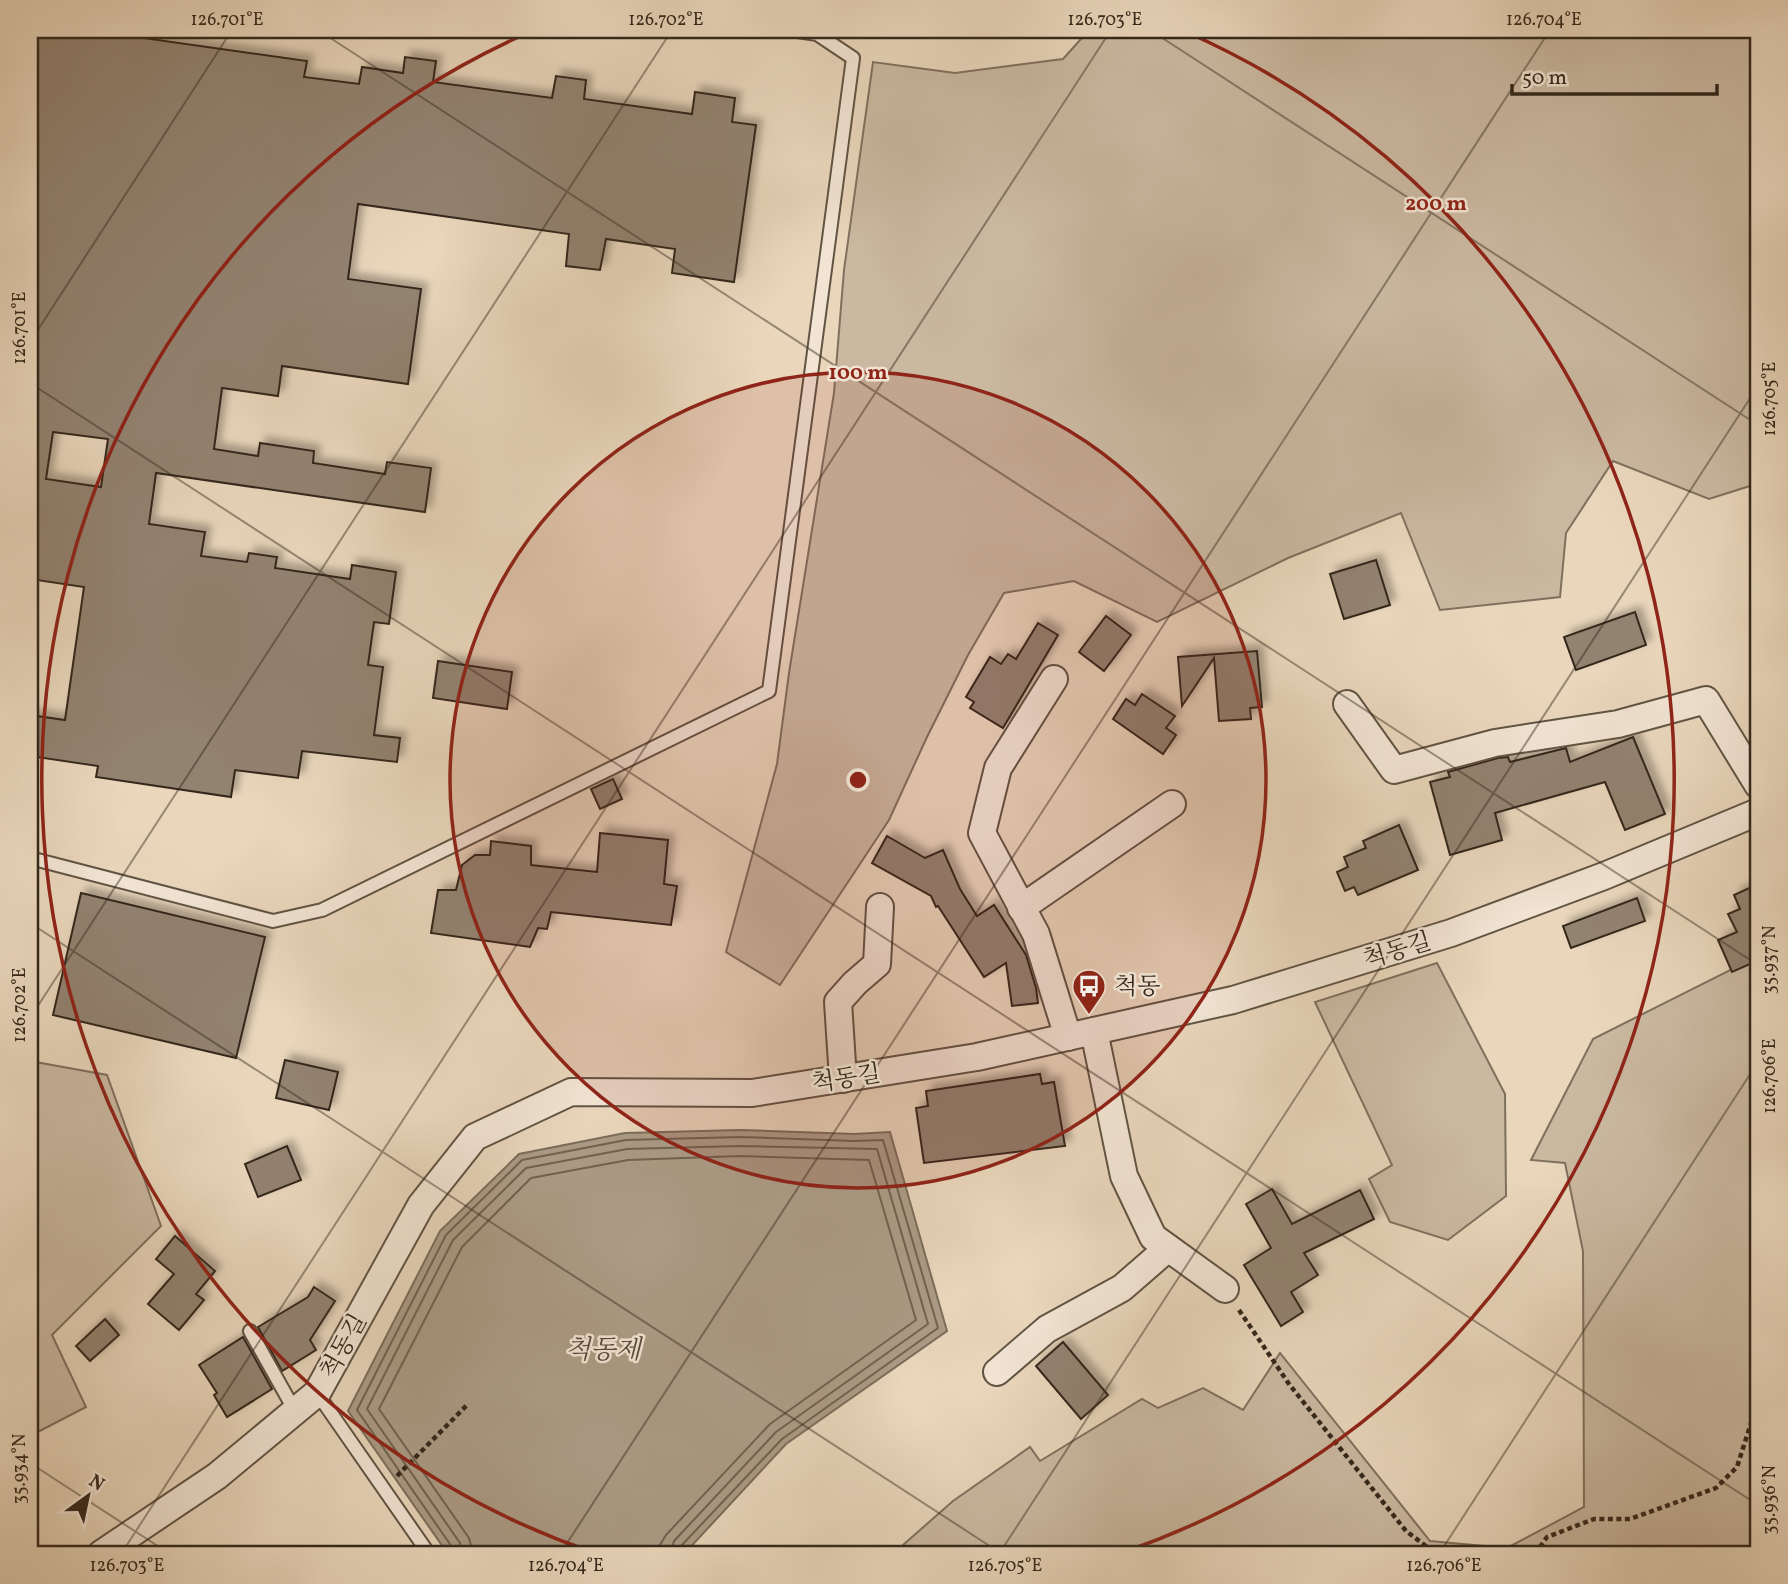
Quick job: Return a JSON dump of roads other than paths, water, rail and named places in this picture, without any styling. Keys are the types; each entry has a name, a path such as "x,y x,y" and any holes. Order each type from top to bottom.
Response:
{"street":[{"path":"1054,679 998,768 982,833 1036,934 1068,1037"},
{"path":"1347,704 1394,770 1494,743 1618,724 1706,700 1758,785"},
{"path":"1021,908 1172,804"},
{"name":"척동길","path":"101,1554 217,1476 317,1393 421,1205 475,1137 571,1092 752,1093 977,1057 1233,1000 1451,933 1604,876 1758,812"},
{"path":"843,1079 838,1002 855,982 877,964 880,908"},
{"path":"1094,1031 1124,1176 1153,1237 1224,1289"},
{"path":"997,1372 1047,1329 1122,1289 1168,1248"}],"lane":[{"path":"30,858 273,921 322,911 769,691 853,58 817,34 791,30"},
{"path":"250,1331 295,1411"},
{"path":"317,1393 429,1554"}],"water":[{"name":"척동제","path":"740,1130 854,1134 890,1132 947,1331 786,1444 684,1554 448,1554 348,1411 440,1231 519,1154 625,1133"}],"place":[{"name":"척동","path":"1089,1016"}]}
